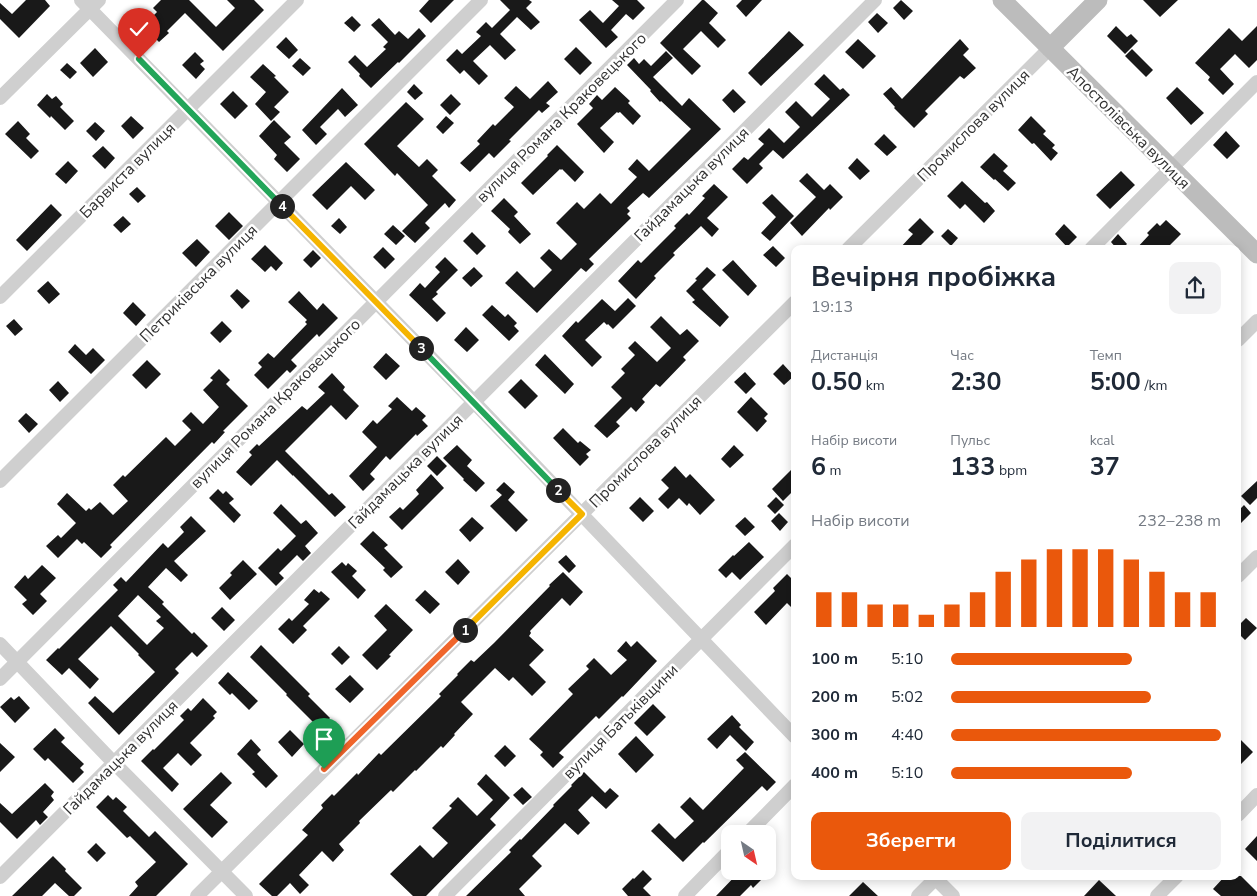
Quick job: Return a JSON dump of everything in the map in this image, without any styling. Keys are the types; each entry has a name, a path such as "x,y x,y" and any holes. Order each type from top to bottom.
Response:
{"street":[{"name":"Барвиста вулиця","path":"0,297 297,0"},
{"name":"Петриківська вулиця","path":"0,481 481,0"},
{"name":"вулиця Романа Краковецького","path":"0,679 677,0"},
{"name":"Гайдамацька вулиця","path":"0,878 875,0"},
{"name":"Апостолівська вулиця","path":"1002,0 1257,254"},
{"name":"Промислова вулиця","path":"852,245 1098,0"},
{"path":"0,98 90,3 188,109 474,402 791,733"},
{"path":"1095,245 1257,82"},
{"name":"Промислова вулиця","path":"197,896 791,306"},
{"path":"1241,337 1257,321"},
{"name":"вулиця Батьківщини","path":"445,896 791,549"},
{"path":"1241,573 1257,557"},
{"path":"0,644 114,763 246,896"},
{"path":"756,825 791,789"},
{"path":"1241,812 1257,795"},
{"path":"685,896 721,859"},
{"path":"918,896 932,880"},
{"path":"938,880 953,896"},
{"path":"1157,896 1173,880"}],"building":[{"path":"26,0 45,0 50,6 19,38 0,19 0,3 12,14"},
{"path":"161,0 189,0 216,27 235,8 227,0 254,0 264,10 223,51 185,13 159,42 143,26 157,12 153,8"},
{"path":"429,0 454,0 431,23 419,11"},
{"path":"500,0 529,0 532,2 526,8 540,22 531,30 517,17 500,34 516,50 505,60 490,45 473,61 488,76 479,85 464,70 460,74 446,60 457,49 462,54 481,36 476,32 486,22 492,28 510,10"},
{"path":"612,0 637,0 645,8 633,20 626,14 611,30 618,37 606,48 579,20 590,10 603,23 619,6"},
{"path":"702,0 718,13 709,23 726,40 718,48 701,31 683,49 701,66 692,75 660,43"},
{"path":"742,0 762,0 746,17 736,6"},
{"path":"901,0 913,11 904,20 893,8"},
{"path":"1143,0 1178,0 1160,17"},
{"path":"877,13 888,23 878,33 868,22"},
{"path":"352,16 361,25 354,32 344,23"},
{"path":"379,18 395,35 399,31 408,39 419,28 426,36 371,88 348,62 355,55 367,67 386,49 383,47 388,42 371,25"},
{"path":"1116,26 1127,37 1131,34 1138,41 1125,54 1107,36"},
{"path":"1257,26 1257,60 1249,68 1235,54 1220,69 1234,84 1223,95 1208,80 1210,77 1195,63 1229,28 1242,41"},
{"path":"789,31 804,45 761,86 748,73"},
{"path":"286,37 298,50 289,59 276,47"},
{"path":"858,39 876,56 863,69 845,52"},
{"path":"960,39 969,49 963,55 976,68 964,79 960,76 925,111 928,114 914,128 883,94 891,87 902,99"},
{"path":"576,47 592,63 580,75 564,59"},
{"path":"95,48 108,62 93,77 80,63"},
{"path":"1132,49 1153,70 1146,77 1125,56"},
{"path":"666,51 673,58 653,77 682,106 689,98 721,129 649,198 643,193 627,208 630,211 627,214 631,218 589,259 594,264 586,272 581,268 537,313 505,283 517,271 534,288 552,270 540,258 549,249 561,260 577,244 556,223 577,202 584,209 600,193 611,204 637,177 628,169 637,159 649,171 691,129 660,102 627,65 634,58 639,64 644,59 651,66"},
{"path":"195,52 204,61 200,64 205,69 196,79 182,65"},
{"path":"300,58 311,68 303,76 292,66"},
{"path":"67,63 77,72 70,79 60,70"},
{"path":"263,64 289,92 274,107 280,112 271,121 255,104 266,92 250,77"},
{"path":"824,74 840,90 843,88 850,95 783,159 773,150 759,164 763,168 747,184 732,169 744,157 748,160 764,144 758,139 769,128 784,143 800,127 785,112 796,101 812,117 830,99 814,84"},
{"path":"548,81 558,92 546,103 550,106 542,113 539,110 494,158 489,153 470,172 460,163 480,144 477,141 493,124 495,126 514,107 504,98 516,86 530,99"},
{"path":"414,84 423,93 415,100 407,92"},
{"path":"615,87 630,101 628,103 641,116 633,125 620,112 617,112 600,128 614,142 604,153 577,124 593,108 589,104 597,95 602,100"},
{"path":"1177,87 1204,113 1191,125 1166,98"},
{"path":"342,88 358,105 345,117 338,109 320,127 327,134 316,145 302,130"},
{"path":"733,89 746,102 734,113 722,100"},
{"path":"233,91 248,106 235,119 220,104"},
{"path":"47,94 52,99 56,96 63,104 60,107 74,121 65,130 37,105"},
{"path":"451,94 461,104 450,115 440,105"},
{"path":"406,102 424,119 397,146 419,167 427,159 438,170 432,176 456,200 449,208 445,203 425,223 430,228 415,243 402,231 428,205 397,173 395,176 364,144"},
{"path":"131,116 144,128 133,139 121,126"},
{"path":"446,116 454,123 443,134 436,127"},
{"path":"1031,116 1046,131 1043,134 1055,145 1052,148 1058,153 1051,161 1018,130"},
{"path":"274,120 291,137 284,143 300,159 287,172 274,159 277,155 259,136"},
{"path":"18,121 30,134 26,138 39,151 31,159 5,134"},
{"path":"95,122 105,131 96,141 86,131"},
{"path":"1226,131 1240,146 1227,159 1213,145"},
{"path":"884,134 897,147 887,156 874,144"},
{"path":"557,145 584,172 575,182 560,169 533,195 521,183"},
{"path":"103,146 115,158 105,169 92,156"},
{"path":"994,153 1008,166 1003,171 1016,183 1008,191 980,167"},
{"path":"857,158 870,171 860,180 848,168"},
{"path":"68,161 78,171 66,184 55,174"},
{"path":"346,162 375,190 365,200 351,186 327,210 312,195"},
{"path":"1121,171 1135,185 1110,209 1096,195"},
{"path":"807,173 824,190 830,184 843,197 830,210 829,208 802,236 790,223 816,197 799,181"},
{"path":"962,181 995,211 984,223 965,204 960,209 947,196"},
{"path":"714,184 728,197 707,218 719,229 712,237 701,226 673,253 675,255 654,276 656,278 636,299 618,281 638,260 641,263 676,228 674,226 687,213 689,215 705,198 702,196"},
{"path":"137,187 146,196 138,203 129,194"},
{"path":"772,194 794,216 770,241 761,233 776,217 762,203"},
{"path":"504,198 518,212 514,216 531,234 520,244 508,232 510,229 491,211"},
{"path":"51,204 62,215 27,251 16,240"},
{"path":"229,212 243,226 229,240 215,226"},
{"path":"123,216 131,224 121,233 113,225"},
{"path":"339,218 347,227 340,234 331,226"},
{"path":"920,218 934,232 921,245 903,245 913,234 908,230"},
{"path":"1166,220 1181,234 1170,245 1140,245 1149,235 1147,233 1157,223 1160,226"},
{"path":"1064,224 1077,237 1069,245 1065,245 1055,234"},
{"path":"393,225 405,236 396,245 384,234"},
{"path":"948,229 958,238 950,245 941,236"},
{"path":"472,232 486,246 477,255 463,241"},
{"path":"1118,234 1127,244 1114,245 1111,242"},
{"path":"197,239 210,252 196,267 182,253"},
{"path":"265,245 283,263 276,271 271,266 265,272 251,259"},
{"path":"773,246 785,258 776,267 763,255"},
{"path":"383,247 395,259 385,269 373,257"},
{"path":"313,250 321,258 311,268 303,260"},
{"path":"445,257 458,270 436,292 438,294 432,299 446,313 437,322 409,295 420,283 425,288 440,272 435,267"},
{"path":"733,260 757,286 748,296 722,270"},
{"path":"474,267 483,276 471,287 462,278"},
{"path":"707,267 716,275 702,289 729,317 720,327 692,302 695,300 686,291"},
{"path":"48,281 60,294 49,304 37,291"},
{"path":"237,289 250,301 242,309 230,296"},
{"path":"299,291 317,310 323,303 338,318 319,337 317,334 291,360 297,366 290,373 287,370 268,389 254,375 262,367 258,363 268,353 274,358 307,324 305,322 307,320 288,302"},
{"path":"628,298 636,306 613,329 604,322 585,340 602,357 592,367 562,336 576,321 578,323 602,299 615,311"},
{"path":"133,302 146,315 136,326 123,313"},
{"path":"492,305 505,317 508,314 517,323 514,326 519,331 509,341 482,315"},
{"path":"661,316 680,335 687,329 699,341 683,357 686,360 660,387 656,384 642,399 645,402 636,412 631,407 616,422 620,426 607,438 594,426 622,398 611,387 625,373 621,369 635,355 628,348 635,341 657,362 671,348 650,327"},
{"path":"14,319 23,329 15,336 6,326"},
{"path":"222,321 232,331 220,343 210,333"},
{"path":"466,327 479,340 467,352 454,340"},
{"path":"75,344 86,355 93,348 105,360 91,374 68,352"},
{"path":"386,353 400,366 386,380 373,367"},
{"path":"545,354 574,384 565,394 535,365"},
{"path":"147,360 161,374 146,389 132,375"},
{"path":"783,364 791,373 791,379 784,385 773,374"},
{"path":"219,369 230,380 226,384 248,406 223,431 225,432 214,444 212,442 110,545 112,547 101,558 84,542 82,544 77,539 58,558 46,546 58,535 61,538 76,523 57,504 67,493 86,511 89,508 91,510 100,502 113,515 128,501 113,485 123,475 125,477 166,437 175,446 191,430 182,421 191,412 203,424 219,407 203,390 213,380 210,378"},
{"path":"745,372 756,384 746,394 734,382"},
{"path":"332,373 345,387 343,390 359,406 346,420 331,405 285,451 329,495 332,493 346,507 335,517 277,460 251,486 236,472 252,455 249,452 257,444 259,446 302,406 307,410 325,393 318,387"},
{"path":"521,379 538,396 525,409 508,392"},
{"path":"58,381 69,393 60,402 49,390"},
{"path":"397,397 412,411 416,407 426,416 422,420 428,426 417,436 416,434 390,460 386,456 370,474 375,479 363,491 349,476 377,447 362,432 373,420 377,424 392,409 388,406"},
{"path":"751,397 768,414 764,418 767,421 757,432 737,412"},
{"path":"26,413 38,424 29,433 18,421"},
{"path":"563,428 578,443 580,441 591,450 586,454 589,457 580,466 553,438"},
{"path":"457,445 472,460 467,466 485,483 476,492 443,458"},
{"path":"734,445 744,455 730,468 721,459"},
{"path":"437,456 447,466 437,476 427,466"},
{"path":"675,466 686,478 690,474 715,500 700,515 689,503 687,506 679,498 668,509 658,499 669,488 661,480"},
{"path":"791,470 791,493 783,501 772,489"},
{"path":"431,474 444,488 402,530 389,517 400,507 403,510 419,494 416,490"},
{"path":"1257,481 1257,498 1250,505 1241,496"},
{"path":"504,482 515,492 508,500 528,520 516,532 490,506 502,495 496,490"},
{"path":"218,489 223,494 226,491 234,499 229,503 241,515 234,523 209,498"},
{"path":"640,497 654,511 643,522 629,508"},
{"path":"776,497 784,505 775,514 767,506"},
{"path":"281,504 301,524 306,520 318,533 305,546 311,553 303,561 297,555 279,573 284,578 276,586 258,568 278,548 281,551 296,536 273,513"},
{"path":"1244,505 1251,513 1241,523 1241,508"},
{"path":"779,513 788,522 780,531 771,521"},
{"path":"191,516 206,531 174,561 188,575 181,582 166,568 148,587 192,634 194,632 208,646 197,657 192,652 175,669 179,673 119,735 88,703 95,696 113,713 155,672 139,654 111,626 78,659 99,679 90,689 69,668 62,675 46,660 118,590 113,585 121,577 126,582 163,543 168,548 184,532 180,527","holes":["138,595 161,617 156,621 164,628 147,645 118,616"]},
{"path":"472,517 484,528 470,542 459,530"},
{"path":"745,517 755,527 745,536 735,526"},
{"path":"373,531 388,545 384,548 403,567 391,578 383,570 385,568 360,544"},
{"path":"749,542 764,557 740,580 732,572 726,578 718,570"},
{"path":"566,555 576,566 569,573 558,562"},
{"path":"458,559 470,572 458,585 445,572"},
{"path":"243,560 257,574 230,600 219,588"},
{"path":"342,562 346,566 348,563 357,571 352,576 366,590 358,599 331,572"},
{"path":"42,565 56,578 40,594 47,601 33,615 22,604 27,600 14,587 25,575 28,579"},
{"path":"563,572 583,592 570,606 562,598 530,631 529,636 544,650 529,665 546,682 532,696 513,677 509,681 495,668 461,702 473,714 455,735 393,792 391,790 359,821 360,823 339,844 344,850 333,862 322,851 299,875 309,885 300,894 290,883 277,896 272,896 259,884 308,835 302,830 323,808 321,805 332,794 334,796 357,773 358,775 379,753 381,755 441,696 439,694 457,674 471,660 474,662 494,643"},
{"path":"787,574 791,578 791,607 787,603 766,625 754,612 775,591 773,588"},
{"path":"314,589 319,593 321,591 330,599 303,626 307,630 293,644 278,629 289,618 292,621 309,604 304,600"},
{"path":"425,590 440,604 430,614 415,600"},
{"path":"386,604 413,630 377,670 362,655 387,630 374,616"},
{"path":"222,607 235,620 224,631 211,618"},
{"path":"1246,618 1257,628 1245,640 1241,636 1241,623"},
{"path":"626,641 631,647 637,641 657,661 623,697 599,719 596,716 559,753 564,757 553,768 540,755 543,752 529,739 573,694 568,689 589,669 586,666 594,658 611,675 627,660 617,651"},
{"path":"261,645 310,694 308,696 330,718 320,729 250,657"},
{"path":"339,646 350,657 342,665 331,654"},
{"path":"228,672 258,701 249,710 232,693 230,695 218,683"},
{"path":"350,675 364,689 350,703 335,689"},
{"path":"19,696 30,708 15,723 0,707 11,697 14,700"},
{"path":"203,698 217,712 213,716 215,718 190,743 202,755 191,766 178,753 163,768 179,784 172,792 141,761 184,720 180,716 188,708 191,711"},
{"path":"653,704 666,717 647,736 634,723"},
{"path":"732,715 741,725 739,727 754,742 746,751 730,735 717,749 707,739"},
{"path":"55,728 65,738 61,742 84,764 80,768 84,772 73,783 48,758 45,761 33,749"},
{"path":"290,730 304,744 292,757 278,742"},
{"path":"636,736 654,755 636,773 618,754"},
{"path":"251,739 261,750 257,754 278,776 266,788 252,774 255,772 237,754"},
{"path":"1241,740 1253,752 1241,764"},
{"path":"0,743 15,757 0,772"},
{"path":"505,745 516,756 505,767 494,756"},
{"path":"745,752 776,782 767,791 762,786 683,862 651,831 659,823 675,839 694,821 680,807 690,797 703,810 744,768 736,760"},
{"path":"221,772 232,783 210,805 228,822 212,838 183,809"},
{"path":"584,772 605,793 610,788 619,796 606,809 592,796 578,810 590,823 578,835 565,823 532,856 542,866 519,889 525,896 466,896 511,852 509,850 554,806"},
{"path":"486,774 510,798 490,819 496,825 426,896 413,896 390,874 420,845 433,858 448,843 432,828 452,808 449,806 458,797 477,816 493,800 477,784"},
{"path":"45,783 54,792 51,796 54,800 43,812 48,817 40,825 36,820 17,839 0,822 0,803 12,814"},
{"path":"522,787 532,797 523,805 513,795"},
{"path":"108,795 113,800 116,797 127,807 123,811 149,837 155,831 188,864 156,896 129,896 138,886 135,882 156,862 130,836 127,838 96,807"},
{"path":"1257,836 1257,861 1245,849"},
{"path":"96,843 106,853 97,862 87,852"},
{"path":"53,856 82,888 74,896 69,896 55,883 42,896 12,896"},
{"path":"643,870 652,879 643,888 651,896 628,896 622,889"},
{"path":"1241,876 1257,892 1257,896 1221,896 1213,889 1221,880 1241,880"},
{"path":"731,880 761,880 753,888 751,885 740,896 716,896"},
{"path":"1099,880 1116,896 1084,896"},
{"path":"863,882 878,896 849,896"}],"route":[{"path":"139,59 582,514 324,769"}]}
